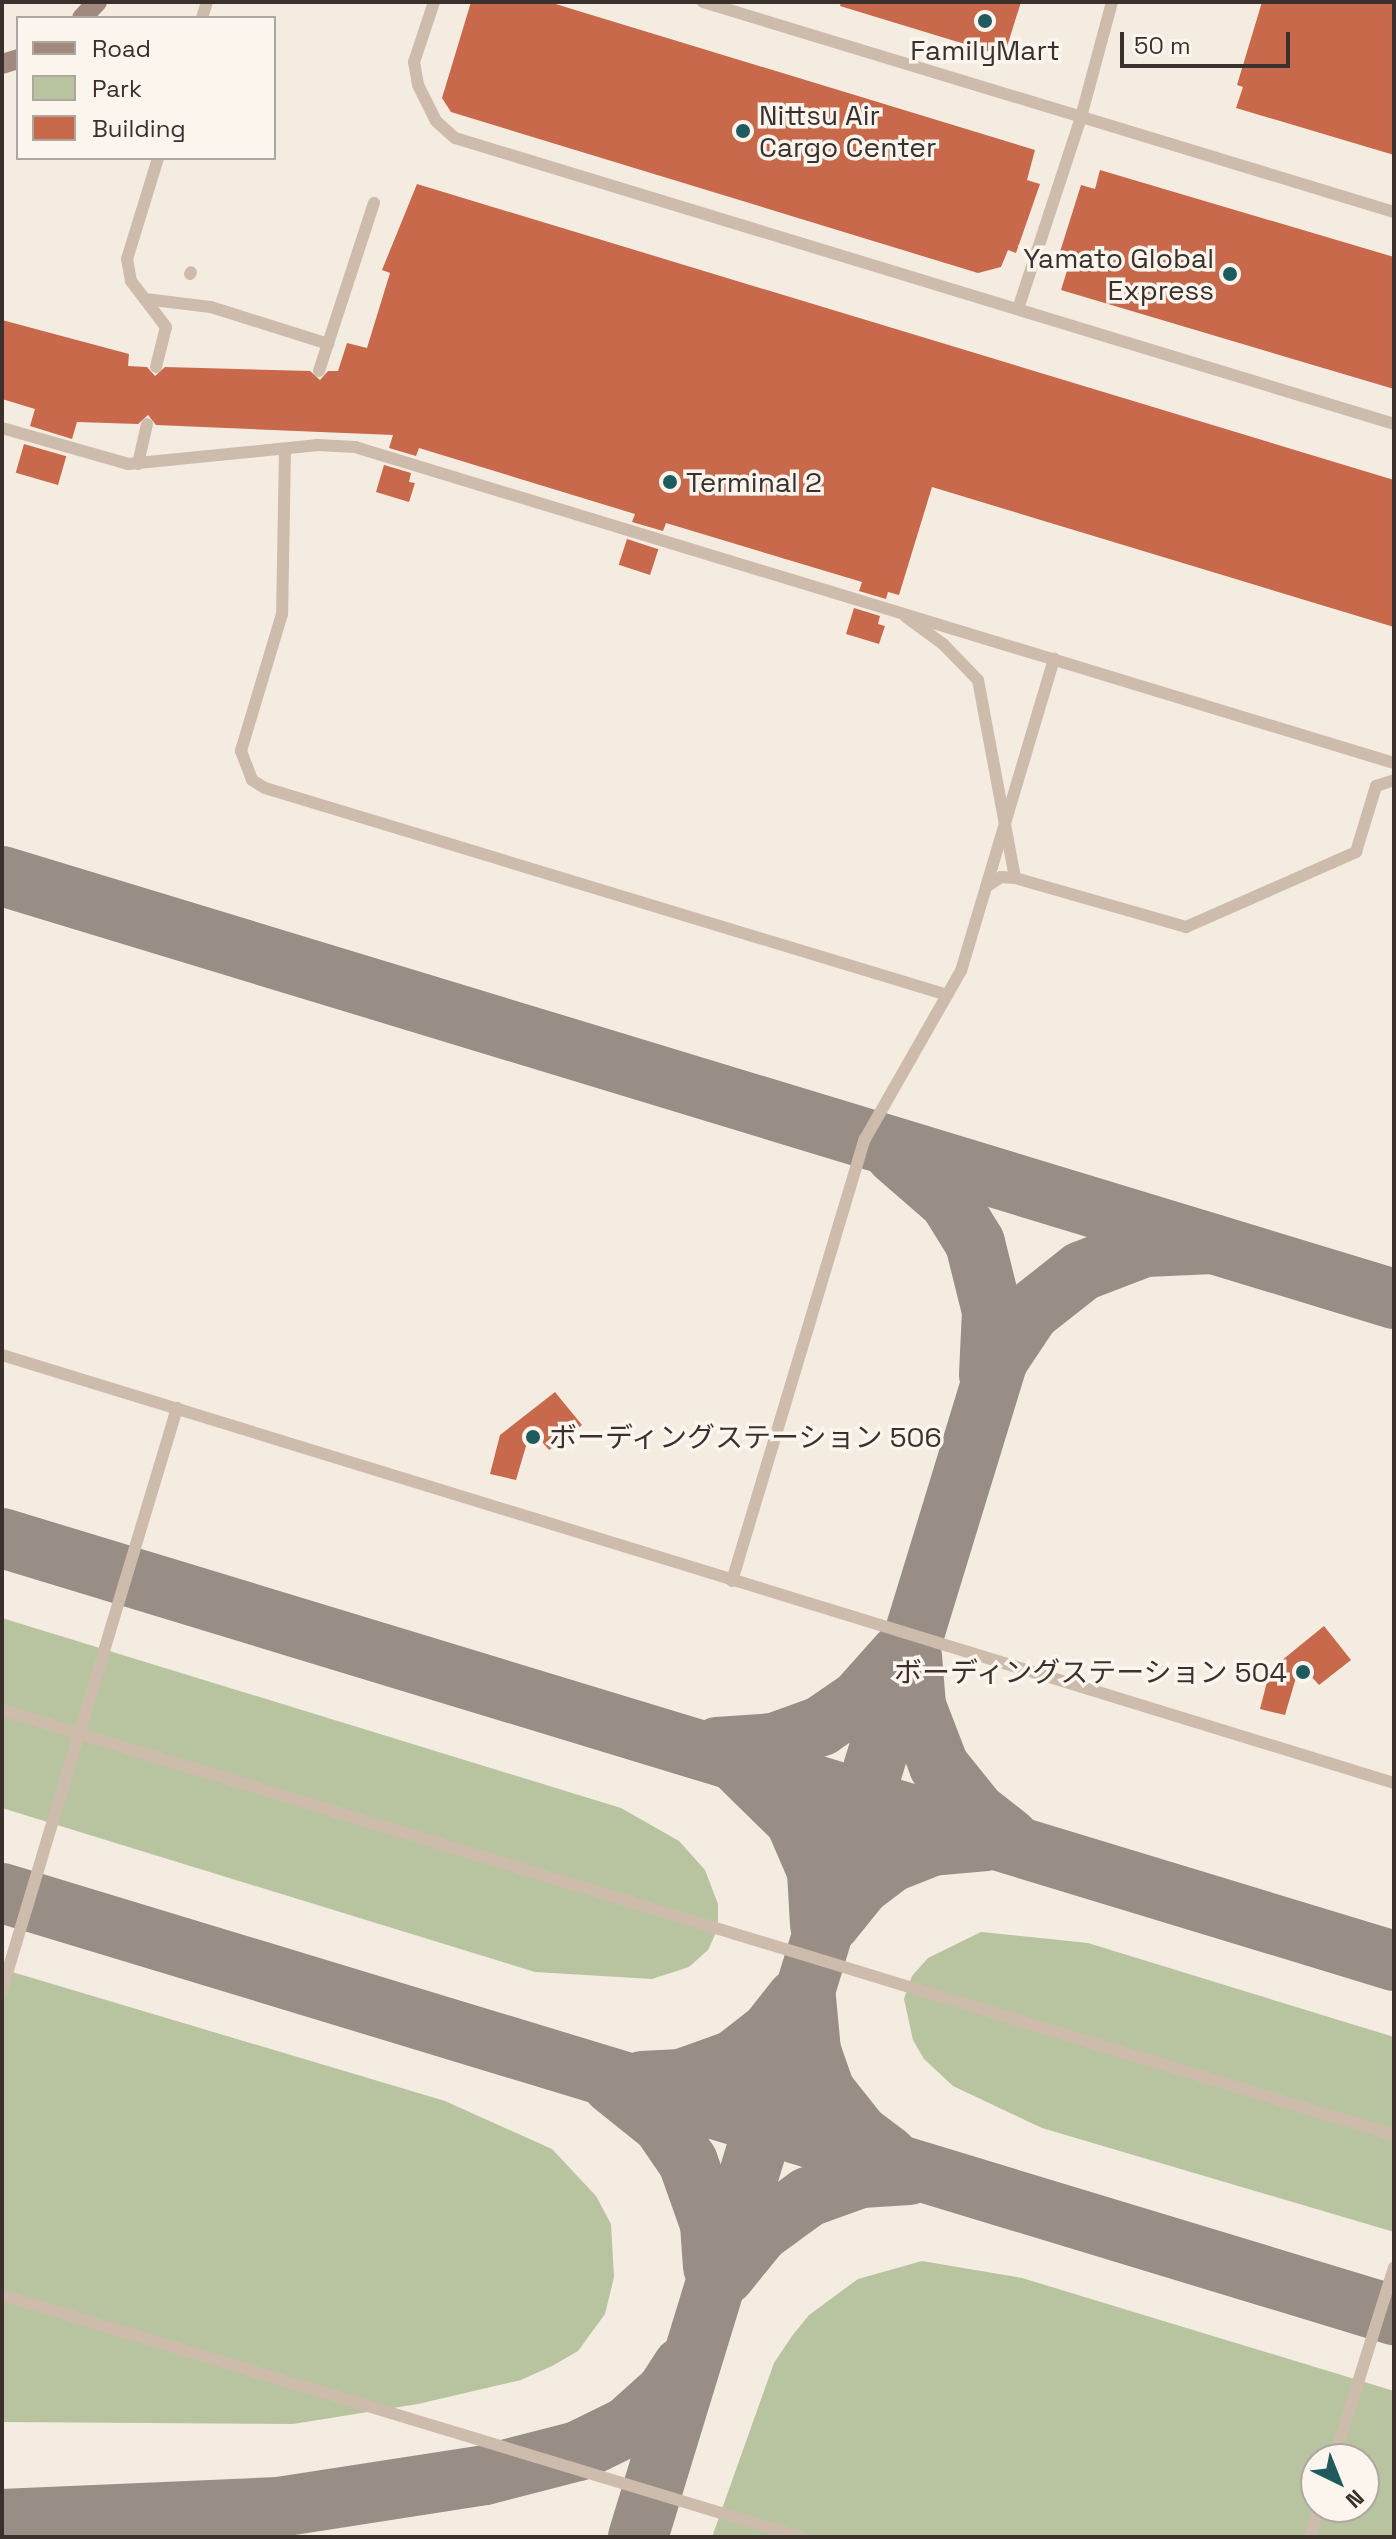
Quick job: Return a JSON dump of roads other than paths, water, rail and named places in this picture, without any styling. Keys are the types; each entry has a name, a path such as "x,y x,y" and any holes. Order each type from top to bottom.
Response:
{"lane":[{"path":"434,2 414,62 418,85 436,121 455,138 1394,424"},
{"path":"703,2 1394,212"},
{"path":"1018,309 1081,117 1112,2"},
{"path":"156,367 166,327 131,281 127,259 157,160"},
{"path":"319,371 374,203"},
{"path":"145,299 211,307 328,344"},
{"path":"138,464 147,424"},
{"path":"2,428 114,462 138,464 285,449 317,438 369,451 1394,763"},
{"path":"285,449 282,614 241,751 252,780 265,788 947,995"},
{"path":"897,611 943,644 978,680 1015,878"},
{"path":"732,1581 865,1139 961,971 1054,659"},
{"path":"986,887 1001,877 1015,878 1186,927 1356,852 1376,786 1394,780"},
{"path":"2,1355 1394,1783"},
{"path":"2,1990 177,1408"},
{"path":"2,1710 1394,2135"},
{"path":"1339,2443 1394,2267"},
{"path":"2,2295 800,2537"}],"place":[{"name":"FamilyMart","path":"985,21"},
{"name":"Nittsu Air Cargo Center","path":"743,131"},
{"name":"Yamato Global Express","path":"1230,274"},
{"name":"Terminal 2","path":"670,482"},
{"name":"ボーディングステーション 506","path":"533,1437"},
{"name":"ボーディングステーション 504","path":"1303,1672"}]}
